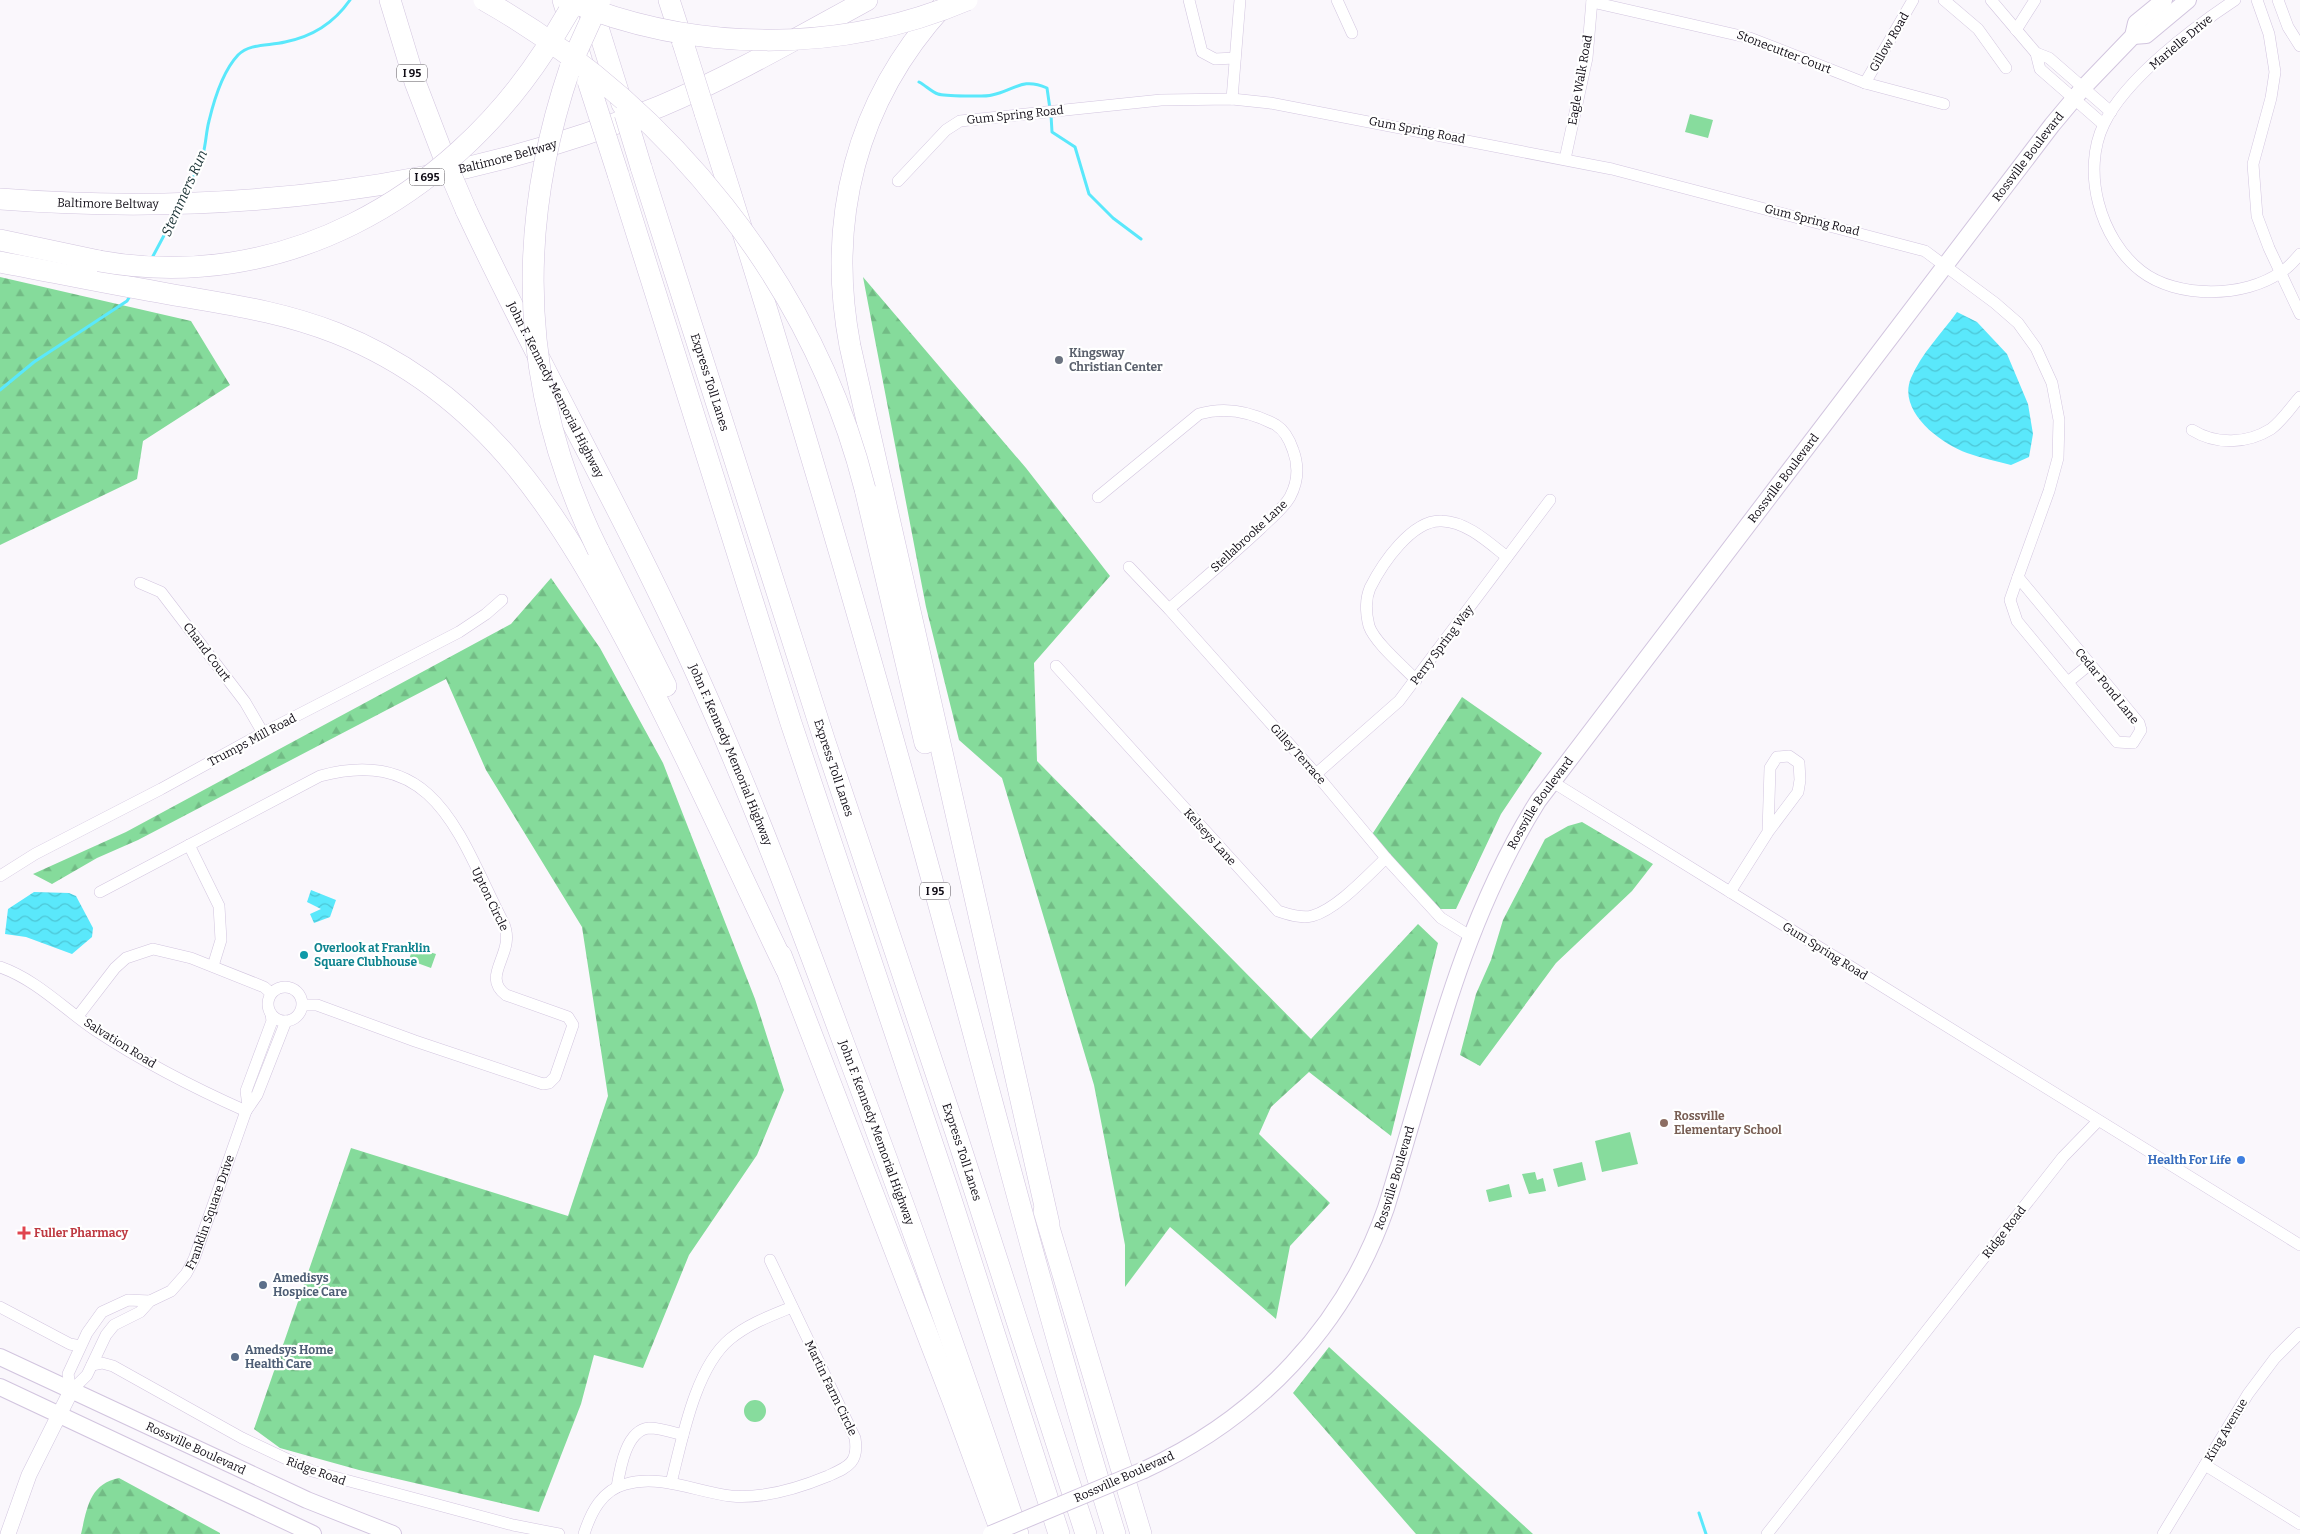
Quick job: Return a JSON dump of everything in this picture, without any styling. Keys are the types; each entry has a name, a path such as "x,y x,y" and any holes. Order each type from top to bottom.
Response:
{"highway":[{"name":"John F. Kennedy Memorial Highway","path":"390,0 421,99 466,210 657,586 756,812 902,1200 1018,1534"},
{"path":"484,0 540,34 602,81 670,145 730,213 773,275 814,350 847,430 865,489 903,657 1022,1133 1094,1384 1141,1534"},
{"name":"Express Toll Lanes","path":"562,0 791,723 949,1193 1059,1534"},
{"path":"567,0 610,16 655,29 698,36 763,40 818,38 875,29 911,20 967,0"},
{"path":"0,262 99,271 136,267 171,268 232,263 281,253 307,245 368,218 441,166 492,119 537,62 575,0"},
{"name":"Express Toll Lanes","path":"589,0 834,769 959,1142 1086,1534"},
{"path":"600,0 570,68 546,154 537,215 533,302 537,360 552,431 567,480 598,550 681,716 758,893 953,1401 1002,1534"},
{"name":"I 95","path":"669,0 841,557 933,882 1045,1299 1115,1534"},
{"name":"Baltimore Beltway","path":"0,199 154,204 248,200 359,189 465,168 559,144 663,105 752,63 867,0"},
{"path":"948,0 922,29 901,58 871,117 858,151 846,200 842,241 842,284 850,346 1048,1224"},
{"path":"0,240 177,295 276,313 360,343 395,362 437,390 477,423 506,453 544,500 625,637 697,777 786,969"}],"main road":[{"name":"Rossville Boulevard","path":"991,1534 1144,1470 1212,1434 1259,1399 1304,1352 1344,1296 1364,1262 1380,1226 1470,936 1503,861 1526,820 1552,781 2078,93 2133,36 2136,23 2164,0"},
{"name":"Rossville Boulevard","path":"2133,36 2146,35 2188,0"},
{"name":"Rossville Boulevard","path":"0,1357 307,1500 393,1534"},
{"path":"0,1387 313,1534"}],"street":[{"path":"1189,0 1202,52 1215,59 1236,58"},
{"path":"1232,99 1240,0"},
{"path":"1336,0 1352,33"},
{"name":"Gillow Road","path":"1866,84 1913,0"},
{"path":"1944,0 1978,29 2006,68"},
{"path":"2016,30 2035,0"},
{"name":"Marielle Drive","path":"2235,0 2206,19 2158,59 2111,112 2103,124 2096,150 2094,188 2103,219 2119,248 2141,271 2160,282 2181,289 2228,292 2281,273"},
{"path":"2257,0 2269,34 2275,72 2271,98 2253,164 2257,216 2300,314"},
{"path":"2278,0 2288,26 2300,46"},
{"name":"Stonecutter Court","path":"1592,1 1750,38 1866,84 1944,104"},
{"name":"Eagle Walk Road","path":"1565,159 1587,58 1592,1"},
{"path":"1994,1 2036,54 2049,58 2103,124"},
{"path":"2269,34 2288,26"},
{"path":"2078,93 2111,112"},
{"name":"Gum Spring Road","path":"898,180 946,130 960,121 1160,100 1232,99 1289,106 1565,159 1852,230 1926,251 1945,265"},
{"path":"2281,273 2300,254"},
{"name":"Cedar Pond Lane","path":"1945,265 2018,323 2045,365 2057,401 2060,439 2056,466 2010,600 2014,614 2117,742 2133,743 2141,730 2139,723 2018,577"},
{"path":"2192,430 2204,438 2219,441 2257,436 2272,428 2300,397"},
{"name":"Stellabrooke Lane","path":"1098,497 1199,414 1228,408 1264,420 1278,427 1290,440 1298,470 1296,485 1289,499 1249,538 1169,609"},
{"name":"Perry Spring Way","path":"1316,774 1399,701 1550,500"},
{"path":"1416,680 1379,640 1370,628 1366,615 1370,589 1385,564 1408,534 1419,526 1439,520 1453,522 1464,527 1507,557"},
{"name":"Gilley Terrace","path":"1129,567 1169,609 1316,774 1386,858 1441,918 1470,936"},
{"name":"Chand Court","path":"140,583 161,592 245,702 264,732"},
{"name":"Trumps Mill Road","path":"0,876 35,854 161,789 264,732 459,632 486,614 502,600"},
{"path":"2068,682 2090,664"},
{"name":"Kelseys Lane","path":"1056,666 1278,911 1294,916 1310,916 1325,911 1386,858"},
{"path":"1730,892 1768,832 1798,792 1800,780 1799,764 1789,756 1777,757 1770,768 1768,832"},
{"name":"Upton Circle","path":"100,892 320,776 337,771 364,769 398,775 411,781 436,800 451,818 507,931 507,946 496,975 496,984 499,990 506,995 568,1017 573,1025 555,1077 549,1083 543,1084 415,1041 317,1005 303,1004"},
{"name":"Gum Spring Road","path":"1552,781 2098,1120"},
{"path":"189,845 219,906 221,940 213,966"},
{"path":"78,1016 115,968 126,958 153,949 164,950 213,966 264,986 271,993"},
{"name":"Salvation Road","path":"0,967 38,987 95,1030 172,1075 247,1108"},
{"path":"280,987 291,987 300,994 303,1004 299,1014 286,1021 275,1018 271,1014 268,1003 271,993 280,987"},
{"name":"Franklin Square Drive","path":"247,1108 246,1091 272,1021 271,1014"},
{"name":"Franklin Square Drive","path":"8,1534 29,1475 71,1391 87,1375 106,1335 114,1325 140,1312 150,1301 171,1291 186,1274 194,1259 247,1108 257,1095 286,1021"},
{"path":"2098,1120 2156,1154 2300,1245"},
{"name":"Ridge Road","path":"1767,1534 2063,1157 2098,1120"},
{"name":"Martin Farm Circle","path":"617,1487 639,1482 671,1483 733,1496 757,1495 804,1485 837,1472 855,1459 857,1452 856,1438 770,1260"},
{"name":"Franklin Square Drive","path":"71,1391 68,1374 80,1346 102,1312 128,1300 150,1301"},
{"path":"0,1307 70,1344 80,1346"},
{"path":"671,1483 683,1434 706,1372 728,1340 750,1325 792,1308"},
{"name":"King Avenue","path":"2163,1534 2262,1374 2300,1333"},
{"name":"Ridge Road","path":"92,1365 102,1363 113,1366 233,1434 282,1459 340,1480 513,1525 559,1534"},
{"path":"584,1534 596,1506 617,1487 633,1437 641,1430 655,1429 683,1434"},
{"path":"2205,1465 2300,1524"}],"green space":[{"path":"1690,114 1713,120 1708,138 1685,132"},
{"path":"0,277 191,321 230,385 143,441 137,479 0,545"},
{"path":"863,277 1026,468 1110,576 1034,663 1037,761 1311,1039 1418,924 1438,943 1391,1136 1309,1072 1271,1107 1259,1134 1330,1203 1290,1246 1276,1319 1170,1227 1125,1287 1125,1245 1094,1085 1002,778 959,740 926,607"},
{"path":"551,578 600,648 663,763 755,999 784,1090 757,1155 689,1255 643,1368 594,1355 581,1404 539,1512 359,1470 280,1448 254,1429 351,1148 568,1216 608,1096 582,927 486,770 446,679 138,840 97,858 52,884 33,874 126,832 511,624"},
{"path":"1462,697 1542,753 1501,814 1456,909 1431,909 1371,836"},
{"path":"1582,822 1653,864 1632,891 1556,963 1480,1066 1460,1055 1476,994 1491,960 1503,920 1545,839 1568,826"},
{"path":"413,947 436,954 431,968 409,960"},
{"path":"1630,1132 1638,1164 1602,1172 1595,1141"},
{"path":"1582,1162 1586,1180 1558,1187 1553,1169"},
{"path":"1535,1172 1537,1180 1543,1178 1546,1191 1529,1194 1522,1174"},
{"path":"1509,1184 1512,1197 1489,1202 1486,1190"},
{"path":"1329,1347 1533,1534 1416,1534 1293,1393"},
{"path":"755,1400 763,1403 766,1411 763,1419 755,1422 747,1419 744,1411 747,1403"},
{"path":"119,1478 220,1534 81,1534 88,1507 95,1492 109,1481"}],"water":[{"path":"1957,312 1977,322 2007,354 2028,404 2033,434 2029,457 2011,465 1967,453 1945,442 1934,434 1915,414 1910,402 1908,390 1915,369"},
{"path":"311,890 336,900 330,917 314,923 310,914 321,909 307,902"},
{"path":"34,892 69,893 76,896 93,928 92,937 72,954 26,937 5,934 8,909"}],"waterway":[{"name":"Stemmers Run","path":"184,196 201,160 209,121 220,86 228,69 238,55 248,48 295,40 313,33 337,16 350,0"},
{"path":"919,82 938,94 965,96 988,96 1025,84 1038,85 1047,88 1050,109"},
{"path":"1051,115 1052,132 1075,147 1089,194 1113,218 1141,239"},
{"name":"Stemmers Run","path":"152,258 177,211"},
{"name":"Stemmers Run","path":"0,390 34,362 127,301 130,296"},
{"path":"1699,1513 1706,1534"}],"place":[{"name":"Kingsway Christian Center","path":"1059,360"},
{"name":"Overlook at Franklin Square Clubhouse","path":"304,955"},
{"name":"Rossville Elementary School","path":"1664,1123"},
{"name":"Health For Life","path":"2241,1160"},
{"name":"Fuller Pharmacy","path":"24,1233"},
{"name":"Amedisys Hospice Care","path":"263,1285"},
{"name":"Amedsys Home Health Care","path":"235,1357"}]}
